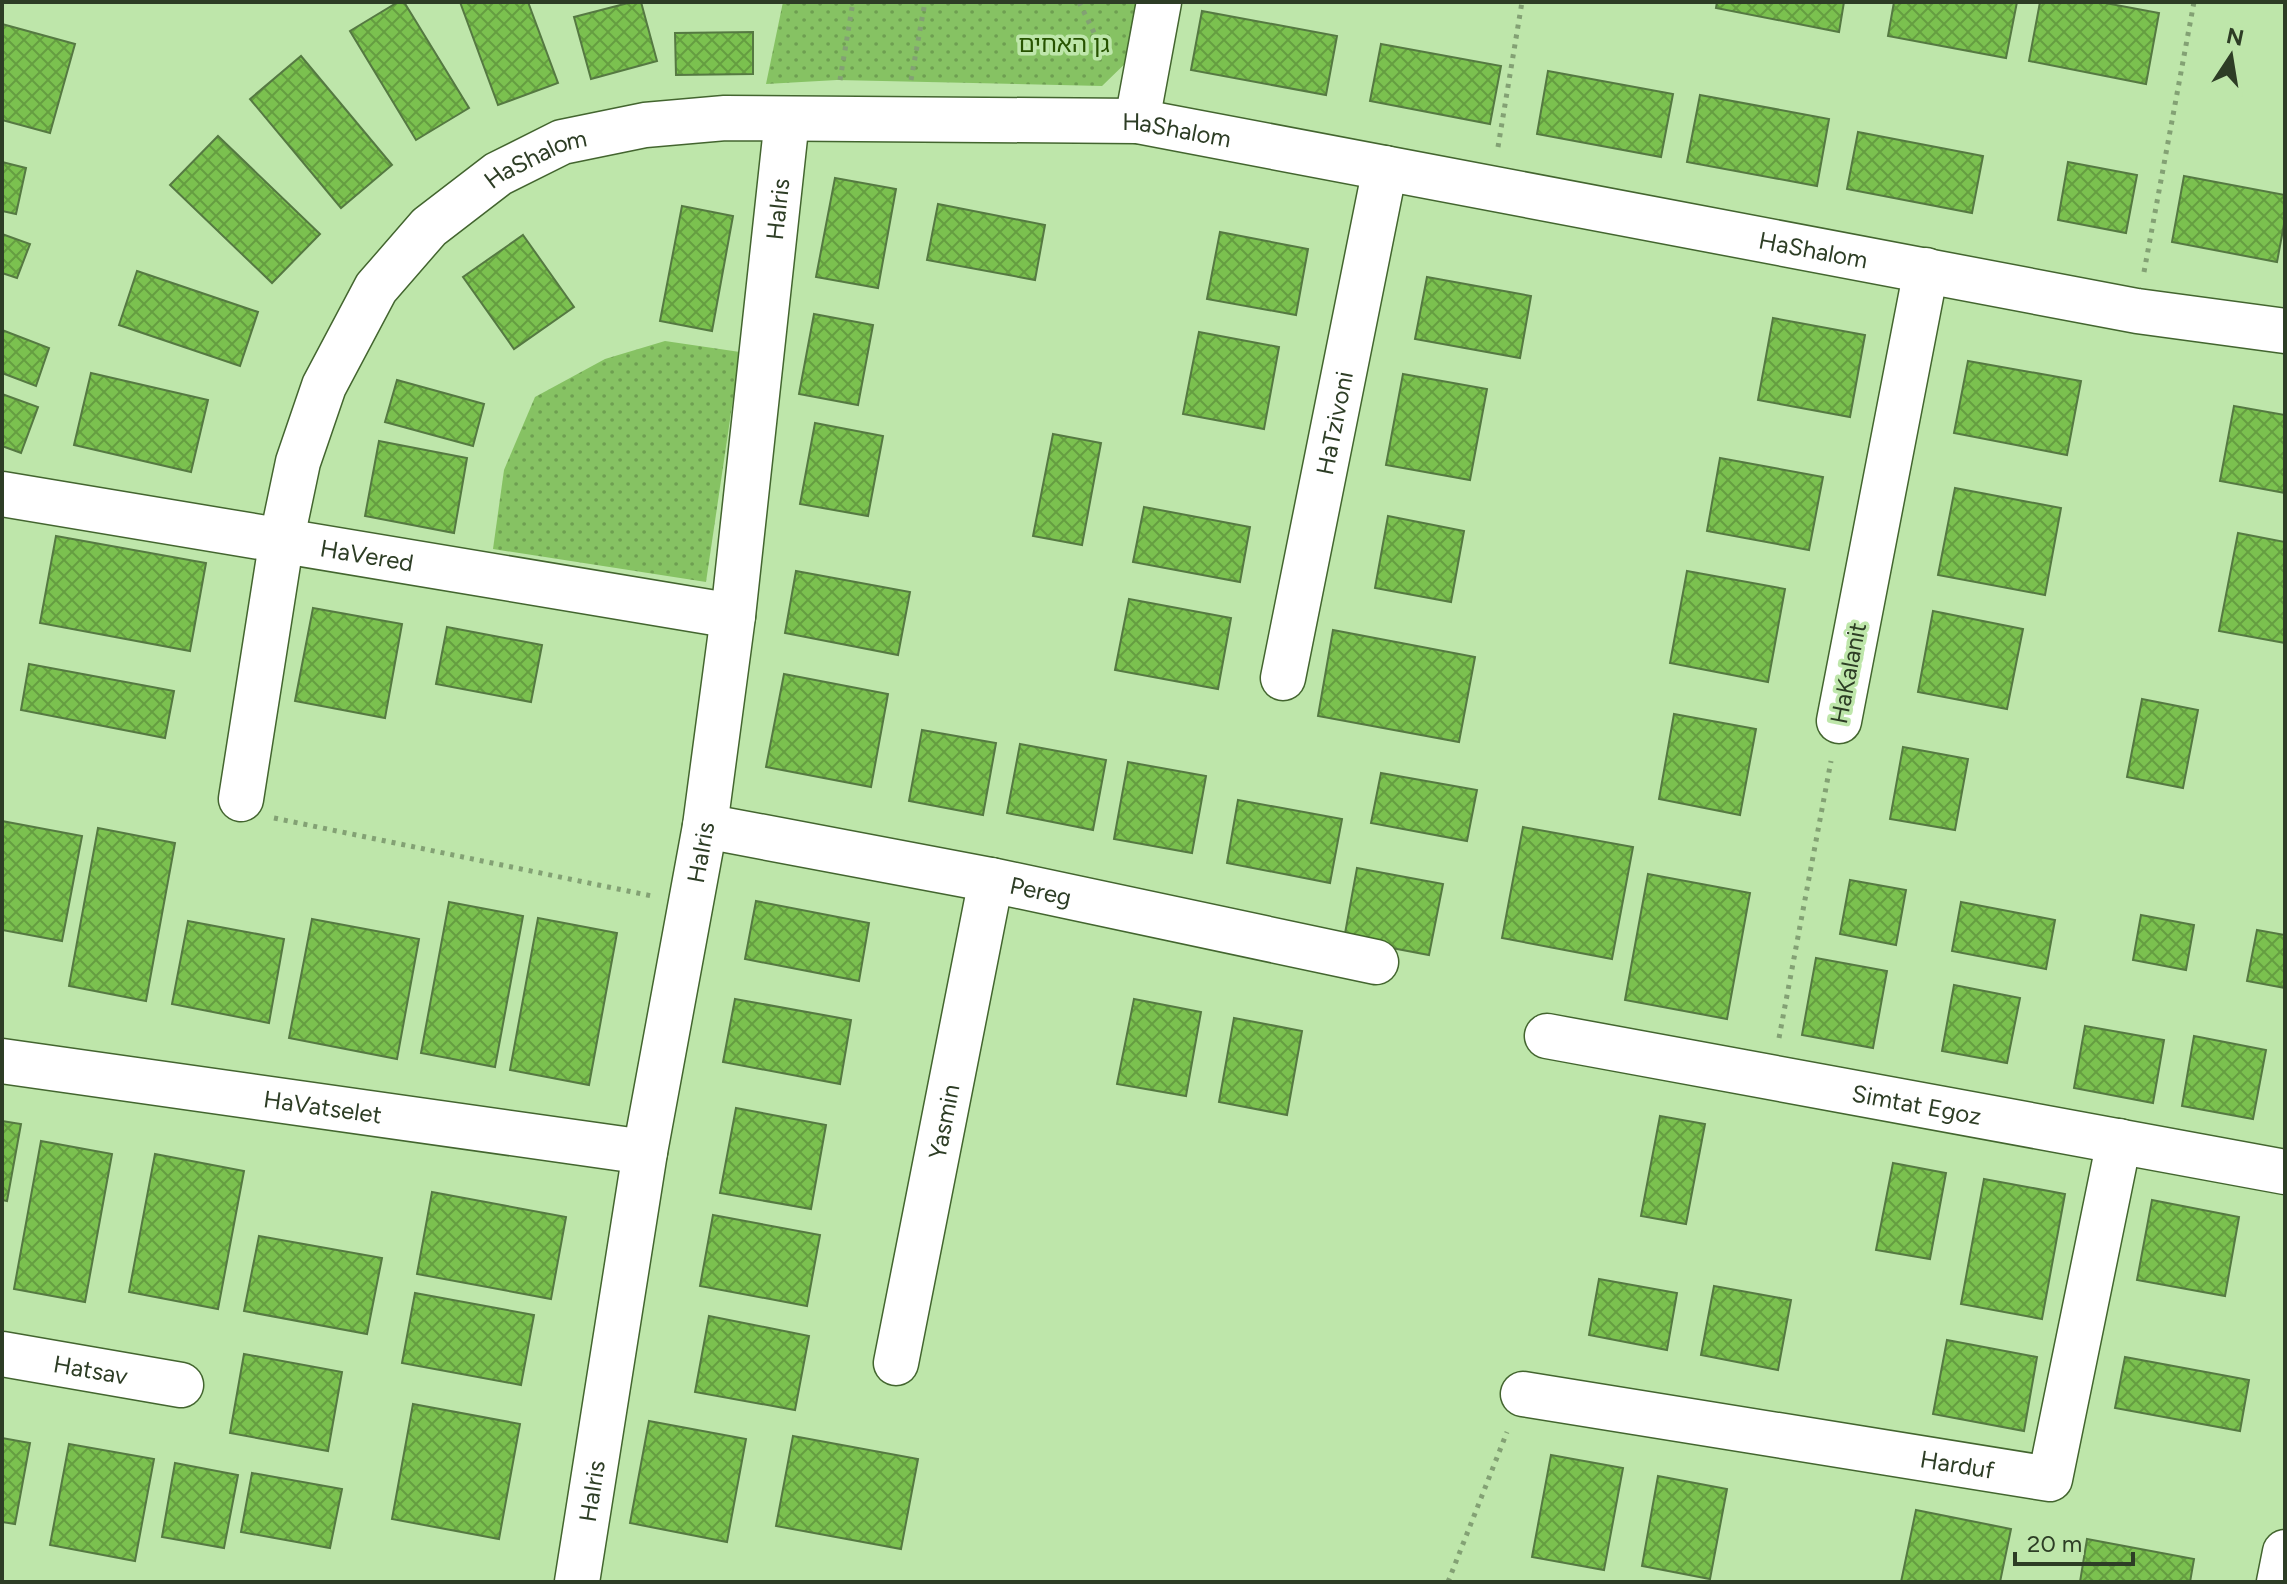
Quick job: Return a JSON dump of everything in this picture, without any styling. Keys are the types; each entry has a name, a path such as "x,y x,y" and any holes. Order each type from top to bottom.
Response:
{"street":[{"path":"1137,121 1159,2"},
{"name":"HaShalom","path":"241,799 282,538 298,462 324,386 376,288 429,227 498,174 562,142 645,125 725,118 1137,121 2137,311 2285,331"},
{"name":"HaIris","path":"577,1582 645,1152 705,826 733,616 787,119"},
{"name":"HaTzivoni","path":"1283,678 1385,168"},
{"name":"HaKalanit","path":"1839,721 1926,270"},
{"name":"HaVered","path":"2,494 282,538 733,616"},
{"name":"Pereg","path":"705,826 991,880 1376,962"},
{"name":"Yasmin","path":"896,1363 991,880"},
{"name":"Simtat Egoz","path":"1547,1036 2285,1172"},
{"name":"HaVatselet","path":"2,1061 645,1152"},
{"name":"Harduf","path":"1523,1394 2050,1479 2119,1141"},
{"name":"Hatsav","path":"2,1354 181,1385"},
{"path":"2279,1582 2285,1552"}],"path":[{"path":"838,92 853,2"},
{"path":"904,119 925,2"},
{"path":"1491,188 1522,2"},
{"path":"2137,311 2194,2"},
{"name":"HaKalanit","path":"1772,1077 1839,721"},
{"path":"241,799 250,813 691,903"},
{"path":"1448,1582 1523,1394"}],"green space":[{"name":"גן האחים","path":"783,2 1142,2 1134,55 1102,86 837,80 766,84"},
{"path":"665,341 740,352 706,582 493,549 504,470 535,397 605,359"}],"building":[{"path":"398,2 404,2 469,108 416,140 350,31"},
{"path":"460,2 528,2 558,83 498,105"},
{"path":"641,2 657,61 591,79 574,17"},
{"path":"1717,2 1844,2 1839,32 1716,8"},
{"path":"1894,2 2017,2 2006,58 1888,36"},
{"path":"2040,2 2100,2 2159,13 2146,84 2029,61"},
{"path":"1202,11 1337,36 1326,95 1191,70"},
{"path":"2,24 75,44 50,133 2,120"},
{"path":"753,32 753,74 676,75 675,33"},
{"path":"1381,44 1501,66 1490,124 1370,101"},
{"path":"301,56 392,165 341,208 250,99"},
{"path":"1548,71 1673,94 1661,157 1537,134"},
{"path":"1700,95 1829,119 1817,186 1687,162"},
{"path":"1858,132 1983,156 1972,213 1847,189"},
{"path":"218,136 320,234 272,283 170,185"},
{"path":"2,162 26,168 16,214 2,211"},
{"path":"2068,162 2137,175 2126,233 2058,220"},
{"path":"2184,176 2285,195 2285,219 2277,262 2172,242"},
{"path":"835,178 896,189 878,288 816,277"},
{"path":"938,204 1045,225 1035,280 927,260"},
{"path":"682,206 733,216 712,331 660,321"},
{"path":"1220,232 1308,249 1296,315 1207,299"},
{"path":"2,234 30,244 17,278 2,273"},
{"path":"523,235 574,307 514,349 463,277"},
{"path":"137,271 258,312 240,366 119,325"},
{"path":"1427,277 1531,296 1520,358 1415,339"},
{"path":"814,314 873,325 858,405 799,394"},
{"path":"1773,318 1865,335 1850,417 1758,400"},
{"path":"2,330 49,348 36,386 2,373"},
{"path":"1199,332 1279,347 1264,429 1183,414"},
{"path":"1968,361 2081,381 2067,455 1954,433"},
{"path":"91,373 208,400 191,472 74,445"},
{"path":"1403,374 1487,389 1470,480 1386,465"},
{"path":"397,380 484,404 473,446 385,422"},
{"path":"2,394 38,407 21,453 2,446"},
{"path":"2234,406 2285,415 2285,493 2220,481"},
{"path":"815,423 883,436 868,516 800,504"},
{"path":"1053,434 1101,443 1082,545 1033,536"},
{"path":"379,441 467,458 454,533 365,516"},
{"path":"1720,458 1823,477 1809,550 1707,531"},
{"path":"1955,488 2061,508 2045,595 1938,575"},
{"path":"1144,507 1250,527 1240,582 1133,562"},
{"path":"1388,516 1464,531 1451,602 1375,588"},
{"path":"2238,533 2285,542 2285,643 2219,631"},
{"path":"56,536 206,563 190,651 40,623"},
{"path":"796,571 910,592 898,655 785,633"},
{"path":"1687,571 1785,589 1768,682 1670,663"},
{"path":"1129,599 1231,618 1218,689 1115,670"},
{"path":"313,608 402,624 385,718 295,701"},
{"path":"1933,611 2023,629 2007,709 1918,692"},
{"path":"447,627 542,645 531,702 436,684"},
{"path":"1333,630 1475,657 1459,742 1318,716"},
{"path":"29,664 174,691 165,738 21,710"},
{"path":"784,674 888,694 871,787 766,767"},
{"path":"2142,699 2198,710 2183,788 2127,777"},
{"path":"1674,714 1756,729 1740,815 1659,799"},
{"path":"922,730 996,743 983,815 909,801"},
{"path":"1020,744 1106,760 1093,830 1007,813"},
{"path":"1903,747 1968,759 1955,830 1890,819"},
{"path":"1128,762 1206,776 1192,853 1114,839"},
{"path":"1381,773 1477,790 1467,841 1371,823"},
{"path":"1238,800 1342,819 1330,883 1227,863"},
{"path":"2,821 82,836 62,941 2,930"},
{"path":"1523,827 1633,847 1612,959 1502,938"},
{"path":"98,828 175,843 146,1001 69,986"},
{"path":"1357,868 1443,884 1429,955 1344,939"},
{"path":"1648,874 1750,893 1727,1019 1625,1000"},
{"path":"1850,880 1906,890 1896,945 1840,934"},
{"path":"756,901 869,923 859,981 745,959"},
{"path":"449,902 523,916 495,1067 421,1053"},
{"path":"1961,902 2055,920 2046,969 1952,951"},
{"path":"2141,915 2194,925 2186,970 2133,960"},
{"path":"538,918 617,933 589,1085 510,1070"},
{"path":"312,919 419,939 397,1059 289,1038"},
{"path":"188,921 284,939 269,1023 172,1004"},
{"path":"2257,930 2285,935 2285,988 2247,981"},
{"path":"1816,958 1887,971 1873,1048 1802,1035"},
{"path":"1954,985 2020,998 2007,1063 1942,1051"},
{"path":"735,999 851,1020 840,1084 723,1062"},
{"path":"1134,999 1201,1012 1186,1096 1117,1084"},
{"path":"1234,1018 1302,1031 1287,1115 1219,1102"},
{"path":"2085,1026 2164,1040 2153,1103 2074,1088"},
{"path":"2194,1036 2266,1050 2253,1119 2182,1106"},
{"path":"736,1108 826,1125 811,1209 720,1193"},
{"path":"1660,1116 1705,1124 1686,1224 1641,1216"},
{"path":"2,1121 21,1124 7,1201 2,1200"},
{"path":"41,1141 112,1154 85,1302 14,1289"},
{"path":"155,1154 244,1171 218,1309 129,1292"},
{"path":"1893,1163 1946,1173 1930,1259 1876,1250"},
{"path":"1984,1179 2065,1194 2042,1319 1961,1304"},
{"path":"432,1192 566,1217 551,1299 417,1274"},
{"path":"2152,1200 2239,1217 2225,1296 2137,1280"},
{"path":"713,1215 820,1235 807,1306 700,1286"},
{"path":"259,1236 382,1258 367,1334 244,1311"},
{"path":"1599,1279 1677,1293 1667,1350 1589,1335"},
{"path":"1714,1286 1791,1300 1778,1370 1701,1355"},
{"path":"415,1293 534,1315 521,1385 402,1363"},
{"path":"709,1316 809,1336 795,1410 695,1392"},
{"path":"1947,1340 2037,1357 2024,1431 1933,1414"},
{"path":"244,1354 342,1372 328,1451 230,1433"},
{"path":"2125,1357 2249,1380 2240,1431 2115,1408"},
{"path":"413,1404 520,1424 499,1539 392,1519"},
{"path":"649,1421 746,1439 727,1542 630,1523"},
{"path":"793,1436 918,1459 901,1549 776,1526"},
{"path":"2,1438 30,1443 15,1524 2,1522"},
{"path":"69,1444 154,1459 135,1561 50,1545"},
{"path":"1551,1455 1623,1468 1604,1570 1532,1557"},
{"path":"175,1463 238,1475 224,1548 162,1537"},
{"path":"252,1473 342,1489 330,1548 241,1532"},
{"path":"1658,1476 1727,1489 1710,1579 1642,1566"},
{"path":"1916,1510 2011,1529 2000,1582 1901,1582"},
{"path":"2087,1539 2194,1559 2190,1582 2080,1582"}]}
